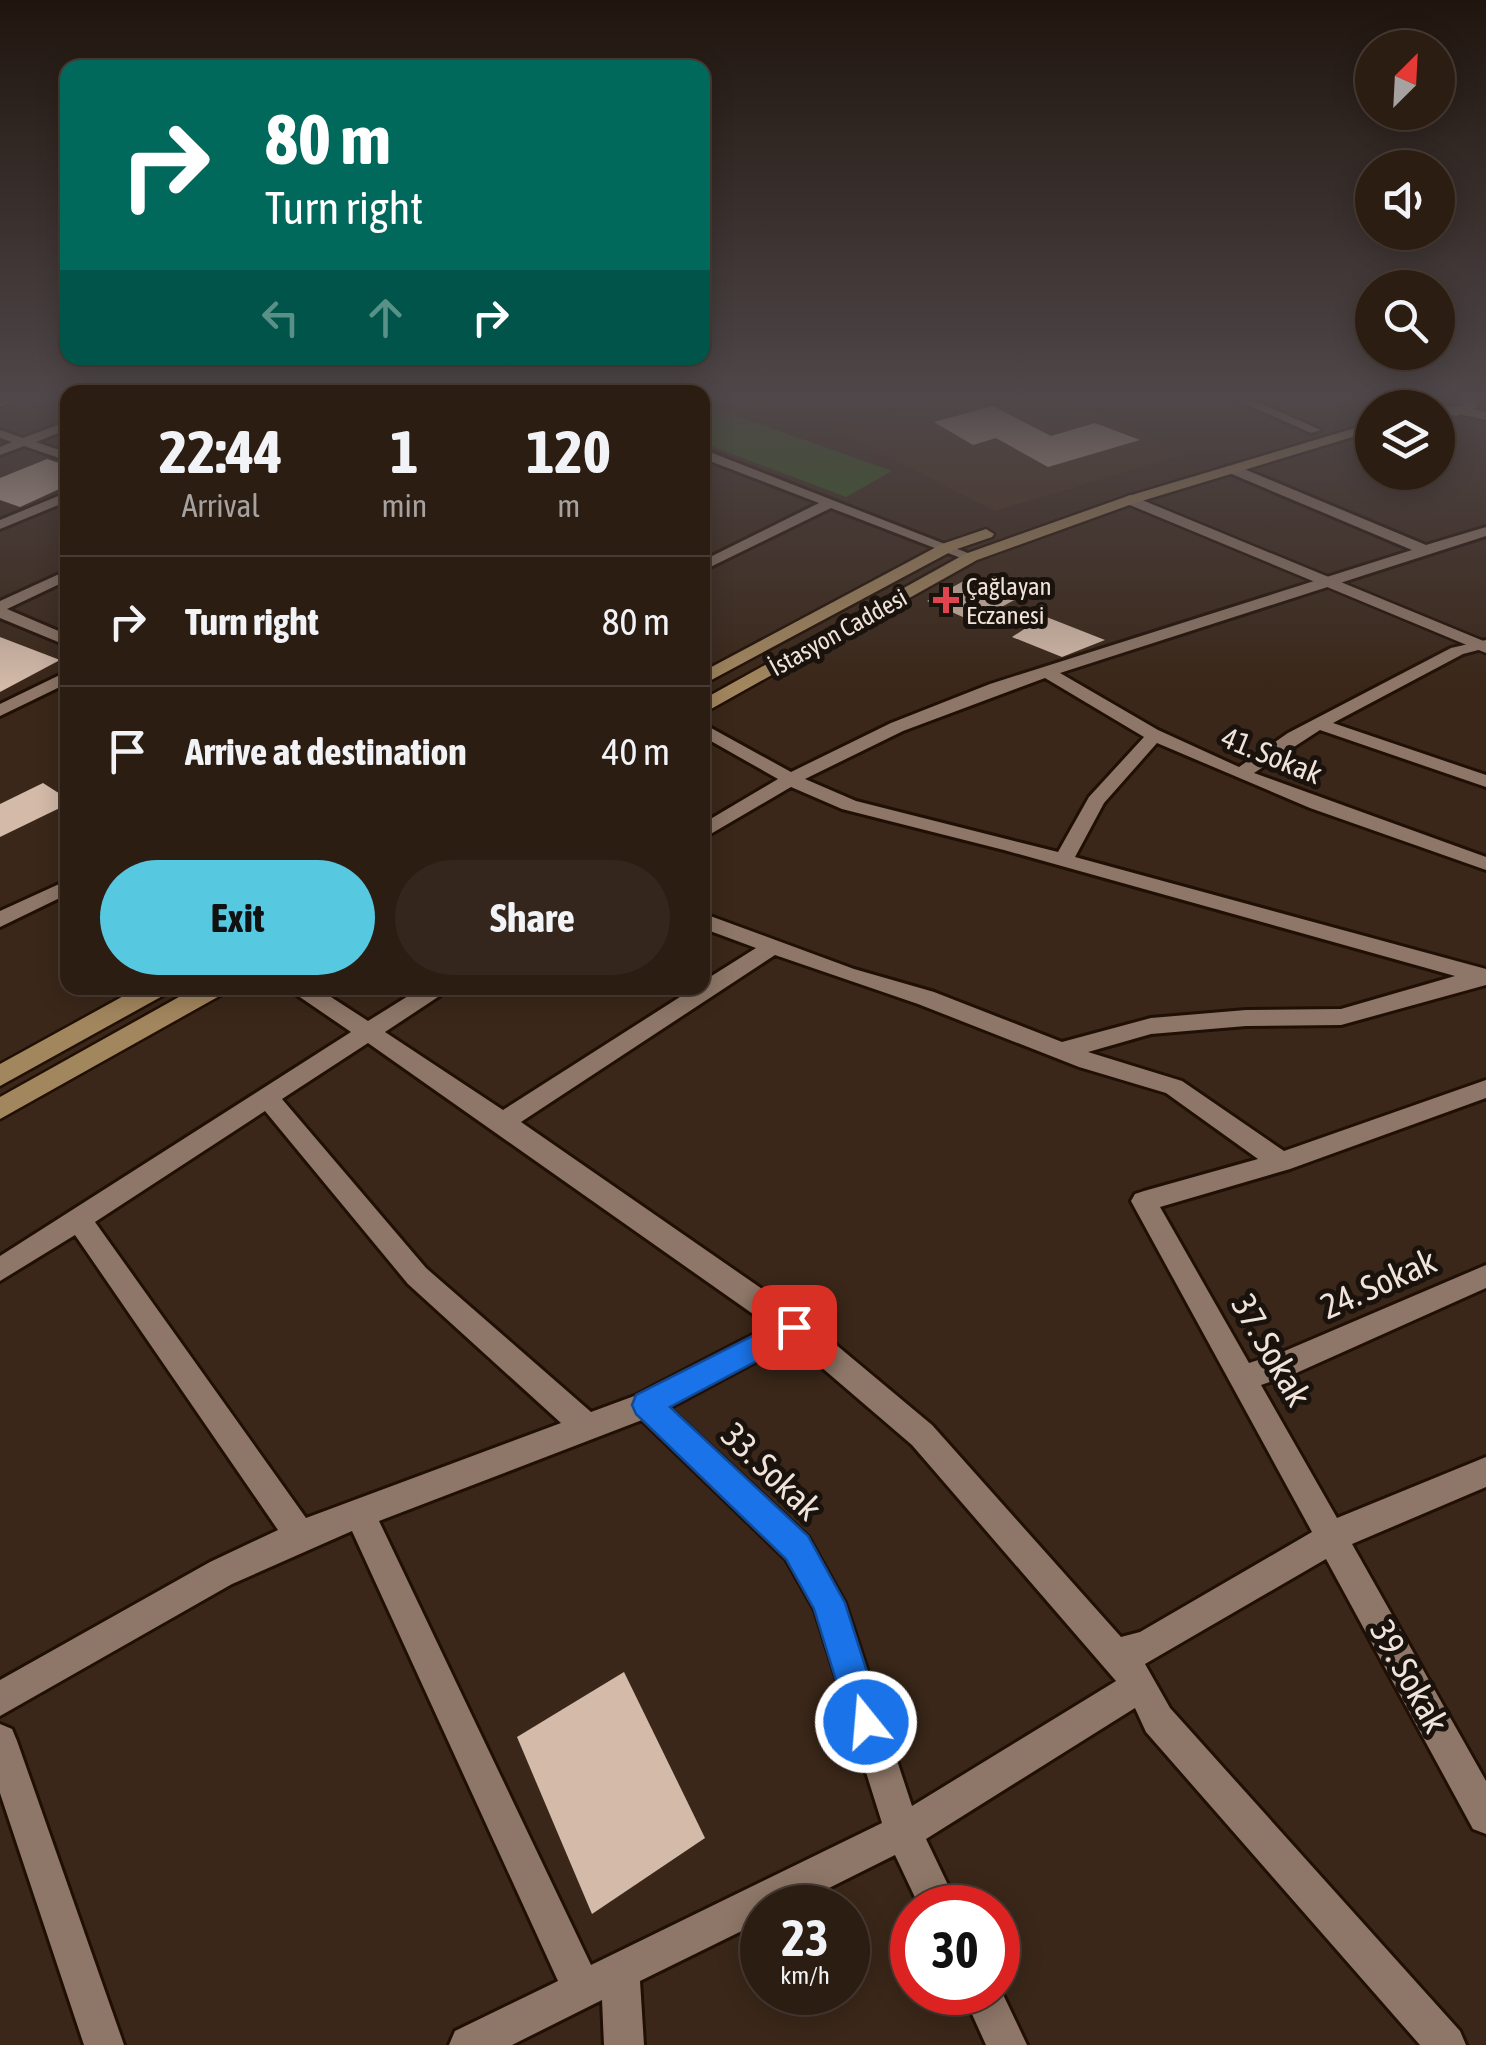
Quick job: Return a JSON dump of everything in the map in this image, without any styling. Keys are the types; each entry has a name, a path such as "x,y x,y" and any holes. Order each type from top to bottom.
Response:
{"main road":[{"name":"İstasyon Caddesi","path":"710,676 948,547 1093,496"},
{"name":"İstasyon Caddesi","path":"710,703 970,557 1142,496"},
{"path":"0,1076 145,995"},
{"path":"0,1109 202,995"}],"street":[{"path":"817,496 970,557"},
{"path":"1297,496 1425,550"},
{"path":"0,526 60,500"},
{"path":"1130,500 1485,646"},
{"path":"710,563 832,502"},
{"path":"710,828 791,779 896,727 996,688 1331,584 1486,531"},
{"path":"0,610 60,578"},
{"path":"0,610 60,637"},
{"path":"1242,773 1318,724 1457,651 1485,646"},
{"name":"41. Sokak","path":"1049,673 1154,736 1486,864"},
{"path":"0,711 60,680"},
{"path":"1318,724 1486,780"},
{"path":"710,733 791,779 849,806 1064,860 1484,977"},
{"path":"1064,860 1096,801 1154,736"},
{"path":"0,920 60,890"},
{"path":"710,923 926,998 1061,1052 1174,1086 1281,1162 1486,1090"},
{"path":"710,988 774,947"},
{"path":"1061,1052 1150,1026 1246,1018 1341,1017 1484,977"},
{"path":"312,995 503,1122 794,1327 922,1436 1141,1685 1158,1720 1446,2045"},
{"path":"0,1270 425,995"},
{"path":"503,1122 700,995"},
{"path":"266,1096 417,1276 589,1429"},
{"name":"37. Sokak","path":"1281,1162 1144,1201 1334,1537"},
{"path":"80,1221 300,1536"},
{"name":"24. Sokak","path":"1244,1378 1284,1365 1486,1276"},
{"path":"0,1699 222,1573 300,1536 646,1405 794,1327"},
{"name":"33. Sokak","path":"646,1405 797,1548 828,1603 903,1832 929,1885"},
{"path":"1114,1655 1146,1647 1334,1537 1486,1472"},
{"path":"360,1514 580,1987"},
{"name":"39. Sokak","path":"1334,1537 1486,1816"},
{"path":"469,2045 580,1987 903,1832 1141,1685"},
{"path":"0,1740 104,2045"},
{"path":"620,1968 624,2045"},
{"path":"993,2015 1007,2045"}],"shaded area":[{"path":"966,496 1044,496 995,511"}],"building":[{"path":"0,496 43,496 20,507 0,500"},
{"path":"971,577 1018,598 974,622 927,601"},
{"path":"1044,616 1105,640 1062,657 1012,637"},
{"path":"0,637 60,660 0,692"},
{"path":"43,783 60,794 60,808 0,837 0,804"},
{"path":"624,1672 705,1838 592,1914 517,1737"}],"place":[{"name":"Çağlayan Eczanesi","path":"946,600"}],"route":[{"path":"794,1327 646,1405 797,1548 828,1603 866,1722"}]}
